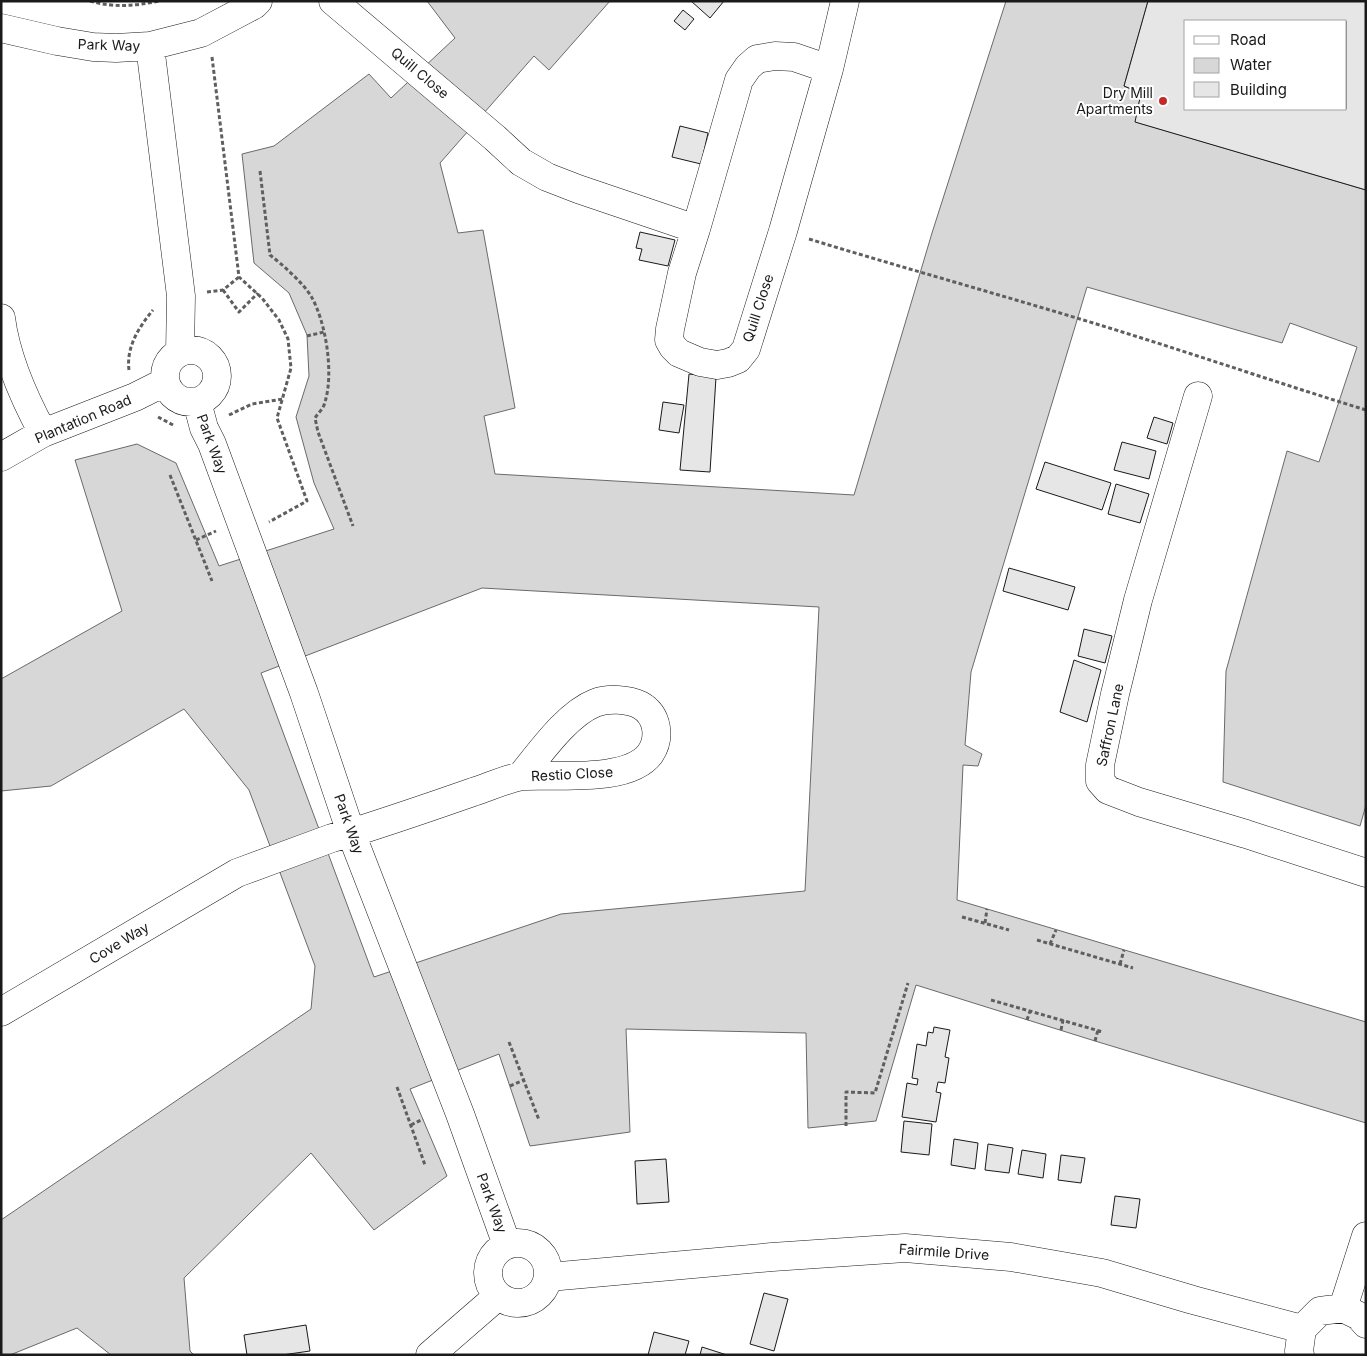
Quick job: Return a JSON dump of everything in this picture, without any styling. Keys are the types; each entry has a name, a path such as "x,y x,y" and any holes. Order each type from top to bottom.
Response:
{"street":[{"path":"150,46 201,33 254,6 258,1"},
{"name":"Quill Close","path":"333,1 521,162 547,177 578,190 696,229"},
{"name":"Quill Close","path":"829,69 794,57 775,56 757,59 739,80 682,274 670,329 669,340 672,347 680,353 700,362 717,365 738,359 746,349 829,69 845,1"},
{"name":"Park Way","path":"1,28 93,47 150,46 181,296 180,352"},
{"path":"1,318 4,337 20,384 30,409 43,433"},
{"path":"188,350 204,354 211,360 215,368 215,384 211,392 197,402 177,397 165,382 167,364 172,357 180,352 188,350"},
{"name":"Plantation Road","path":"1,457 43,433 135,397 165,382"},
{"name":"Saffron Lane","path":"1198,396 1138,600 1115,694 1100,766 1100,781 1108,790 1139,802 1366,873"},
{"name":"Park Way","path":"197,402 204,428 212,444 304,692 342,836 397,954 460,1114 507,1245"},
{"name":"Restio Close","path":"236,873 520,776"},
{"name":"Cove Way","path":"1,1012 236,873"},
{"path":"1343,1308 1366,1236"},
{"path":"519,1243 531,1246 541,1253 548,1264 549,1277 546,1287 539,1296 530,1302 518,1304 508,1302 498,1296 490,1287 488,1275 490,1262 496,1252 507,1245 519,1243"},
{"name":"Fairmile Drive","path":"549,1277 772,1257 905,1248 1011,1257 1102,1273 1193,1300 1301,1342"},
{"path":"430,1355 498,1296"},
{"path":"1301,1342 1320,1312 1343,1308 1359,1316 1366,1324"}],"path":[{"path":"90,1 102,4 118,3 132,6 159,1"},
{"path":"196,540 224,528 226,534 245,536 307,501 277,418 290,368 288,339 279,320 258,294 239,277 211,52"},
{"path":"260,171 270,256 281,263 310,295 320,316 329,357 328,384 325,403 315,418 318,432 353,526"},
{"path":"782,231 1104,326 1366,410"},
{"path":"239,277 223,290 240,312 258,294"},
{"path":"307,336 324,332"},
{"path":"204,428 252,404 283,399"},
{"path":"170,474 212,582"},
{"path":"985,923 987,909"},
{"path":"962,917 1009,930"},
{"path":"1050,944 1056,930"},
{"path":"1037,940 1134,968"},
{"path":"1120,964 1124,950"},
{"path":"846,1126 846,1092 875,1094 908,983"},
{"path":"991,1000 1103,1032"},
{"path":"1027,1020 1030,1011"},
{"path":"1061,1030 1063,1020"},
{"path":"1095,1041 1098,1030"},
{"path":"509,1042 539,1120"},
{"path":"510,1086 524,1080"},
{"path":"397,1087 425,1165"},
{"path":"411,1125 423,1119"}],"water":[{"path":"427,1 610,1 549,70 534,56 440,163 458,233 483,230 515,408 484,416 495,474 854,495 932,233 1006,1 1148,1 1124,86 1141,93 1136,122 1366,190 1366,805 1360,826 1223,782 1226,671 1287,451 1319,462 1357,347 1290,323 1282,343 1087,287 971,672 965,745 982,754 978,766 963,765 957,900 1366,1022 1366,1123 916,985 876,1121 808,1128 806,1033 626,1029 630,1132 530,1146 499,1054 410,1089 447,1176 374,1230 311,1153 184,1278 190,1351 194,1355 111,1355 77,1328 10,1355 1,1355 1,1220 311,1009 315,966 249,790 184,709 51,786 1,791 1,679 122,611 75,460 137,444 176,463 219,566 334,529 314,483 296,417 309,376 307,335 289,293 254,263 242,154 274,146 369,74 391,98 455,38","holes":["482,588 819,607 805,891 561,914 374,977 261,673"]}],"building":[{"path":"691,1 724,1 710,18"},
{"name":"Dry Mill Apartments","path":"1148,1 1366,1 1366,190 1135,122 1141,93 1124,86"},
{"path":"683,10 694,19 685,30 674,21"},
{"path":"680,126 708,133 701,164 672,157"},
{"path":"640,232 675,240 668,266 639,260 642,249 636,248"},
{"path":"689,374 716,377 710,472 680,470"},
{"path":"663,402 684,405 679,433 659,430"},
{"path":"1154,417 1173,423 1167,444 1147,438"},
{"path":"1122,442 1156,451 1149,479 1114,470"},
{"path":"1045,462 1111,483 1102,510 1036,489"},
{"path":"1116,484 1149,494 1140,523 1108,514"},
{"path":"1009,568 1075,587 1068,610 1003,591"},
{"path":"1084,629 1112,636 1105,663 1078,656"},
{"path":"1074,660 1101,670 1087,722 1060,712"},
{"path":"934,1027 950,1030 945,1057 949,1058 945,1083 938,1082 936,1092 941,1093 936,1122 902,1117 907,1083 917,1085 918,1079 912,1078 917,1044 926,1046 928,1032 933,1033"},
{"path":"904,1121 932,1124 929,1155 901,1152"},
{"path":"954,1139 978,1143 975,1169 951,1165"},
{"path":"988,1144 1013,1148 1009,1173 985,1170"},
{"path":"1022,1150 1046,1154 1043,1178 1018,1174"},
{"path":"1061,1155 1085,1158 1081,1183 1058,1180"},
{"path":"666,1159 669,1202 637,1204 635,1161"},
{"path":"1115,1196 1140,1199 1136,1228 1111,1225"},
{"path":"764,1293 788,1299 774,1351 750,1344"},
{"path":"306,1325 310,1351 282,1355 247,1355 244,1335"},
{"path":"654,1332 689,1341 685,1355 648,1355"},
{"path":"702,1347 727,1355 700,1355"}],"place":[{"name":"Dry Mill Apartments","path":"1163,101"}]}
